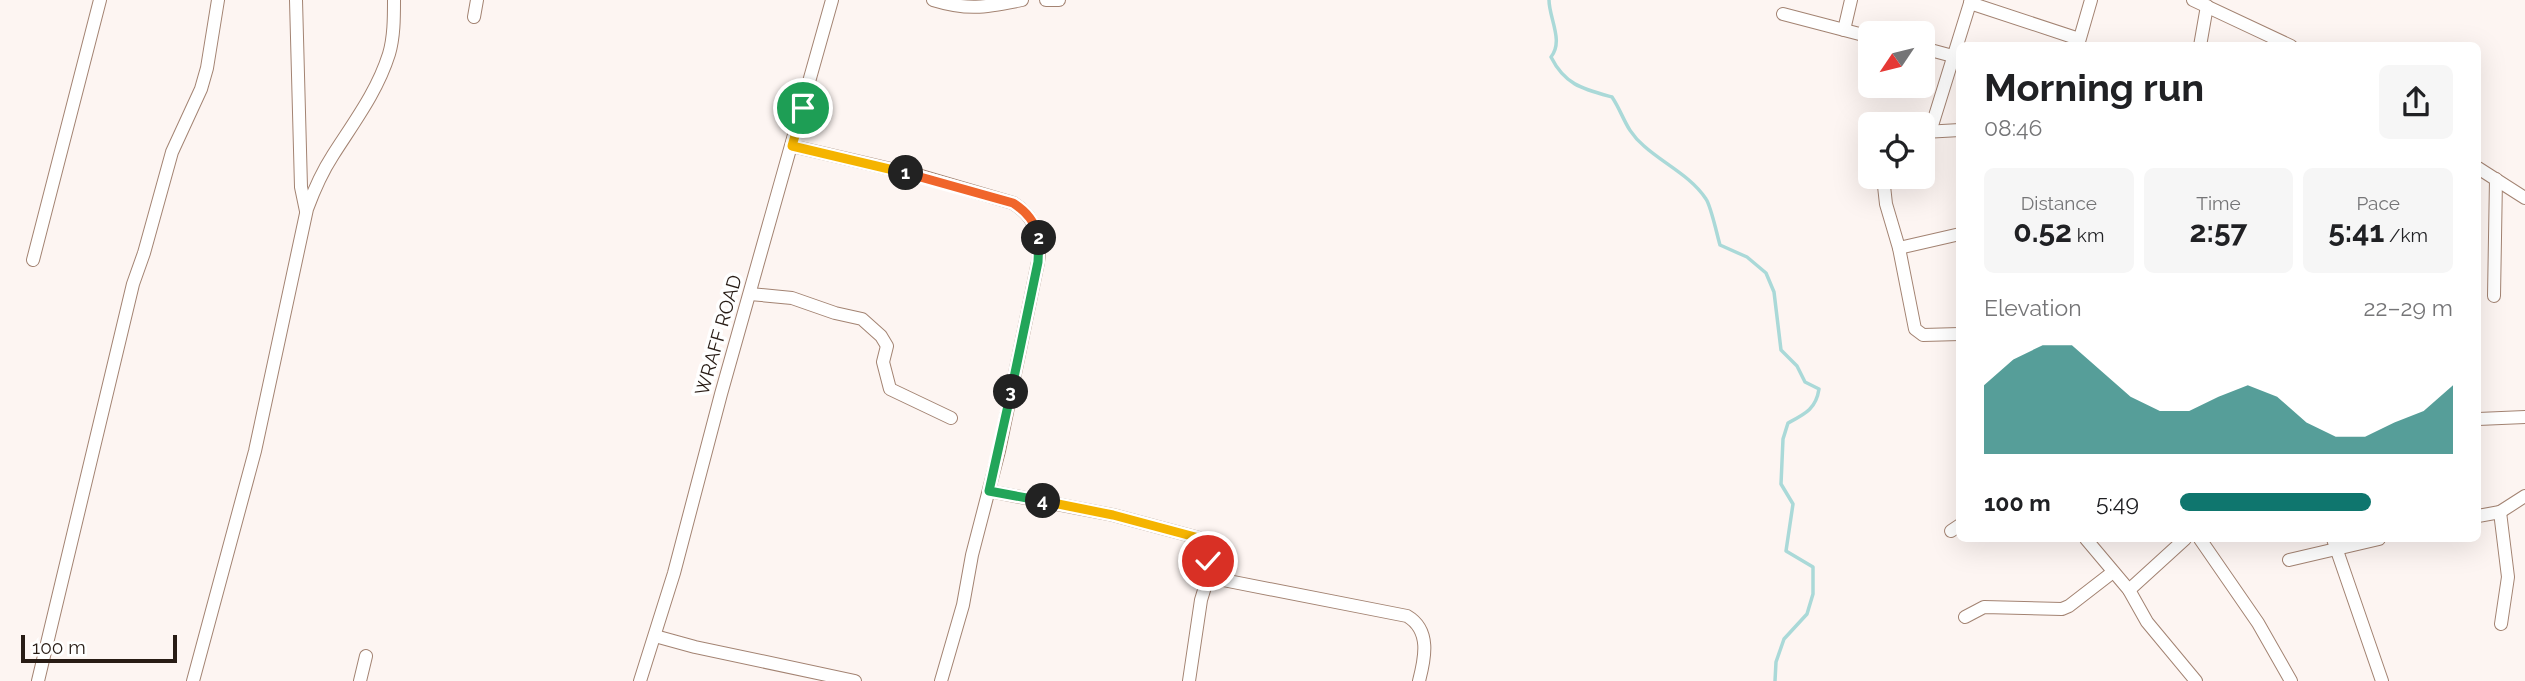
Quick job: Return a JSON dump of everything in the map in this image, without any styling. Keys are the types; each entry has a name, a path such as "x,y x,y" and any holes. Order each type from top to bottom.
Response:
{"street":[{"path":"33,260 100,0"},
{"path":"38,681 133,284 145,253 172,152 201,89 218,0"},
{"path":"296,0 301,187 306,211"},
{"path":"193,681 255,451 306,211 316,184 376,85 389,53 394,23 394,0"},
{"path":"474,17 477,0"},
{"name":"WRAFF ROAD","path":"640,681 674,573 832,0"},
{"path":"933,0 978,9 1022,0"},
{"path":"1046,0 1059,0"},
{"path":"1843,30 1851,0"},
{"path":"1961,42 1971,1 2078,42 2091,0"},
{"path":"2193,0 2283,42"},
{"path":"2201,42 2207,6"},
{"path":"1783,14 1858,34"},
{"path":"1936,51 1956,57"},
{"path":"1935,112 1956,60"},
{"path":"1935,132 1956,130"},
{"path":"792,146 921,176 1013,203 1025,211 1033,222 1039,241 1038,262 989,491 972,555 963,605 941,681"},
{"path":"2481,170 2525,198"},
{"path":"2494,296 2496,179"},
{"path":"1884,189 1899,248 1912,320 1917,332 1923,335 1956,334"},
{"path":"1899,248 1956,235"},
{"path":"750,295 792,298 862,319 881,336 887,346 883,362 890,389 951,418"},
{"path":"2481,419 2525,417"},
{"path":"989,491 1113,515 1199,538 1208,555 1208,577 1201,600 1189,681"},
{"path":"2481,515 2500,512 2525,496"},
{"path":"2500,512 2508,577 2501,624"},
{"path":"2089,542 2129,590 2147,622 2196,681"},
{"path":"2129,590 2182,542"},
{"path":"2202,542 2259,623 2291,681"},
{"path":"2290,560 2335,545 2357,542"},
{"path":"2335,545 2382,681"},
{"path":"1965,617 1984,607 2062,609 2113,572"},
{"path":"1208,577 1407,616 1416,621 1424,641 1419,681"},
{"path":"654,636 855,681"},
{"path":"360,681 366,656"}],"waterway":[{"path":"1549,0 1556,37 1555,51 1551,57 1556,66 1576,84 1612,97 1638,140 1700,191 1710,208 1720,245 1747,257 1766,273 1774,292 1781,350 1797,366 1805,382 1819,389 1812,406 1788,423 1783,439 1781,484 1793,504 1786,551 1813,567 1813,594 1807,614 1784,639 1776,662 1775,681"}],"route":[{"path":"803,108 792,146 921,176 1013,203 1025,211 1033,222 1038,233 1038,262 989,491 1113,515 1188,534 1204,543 1208,561"}]}
